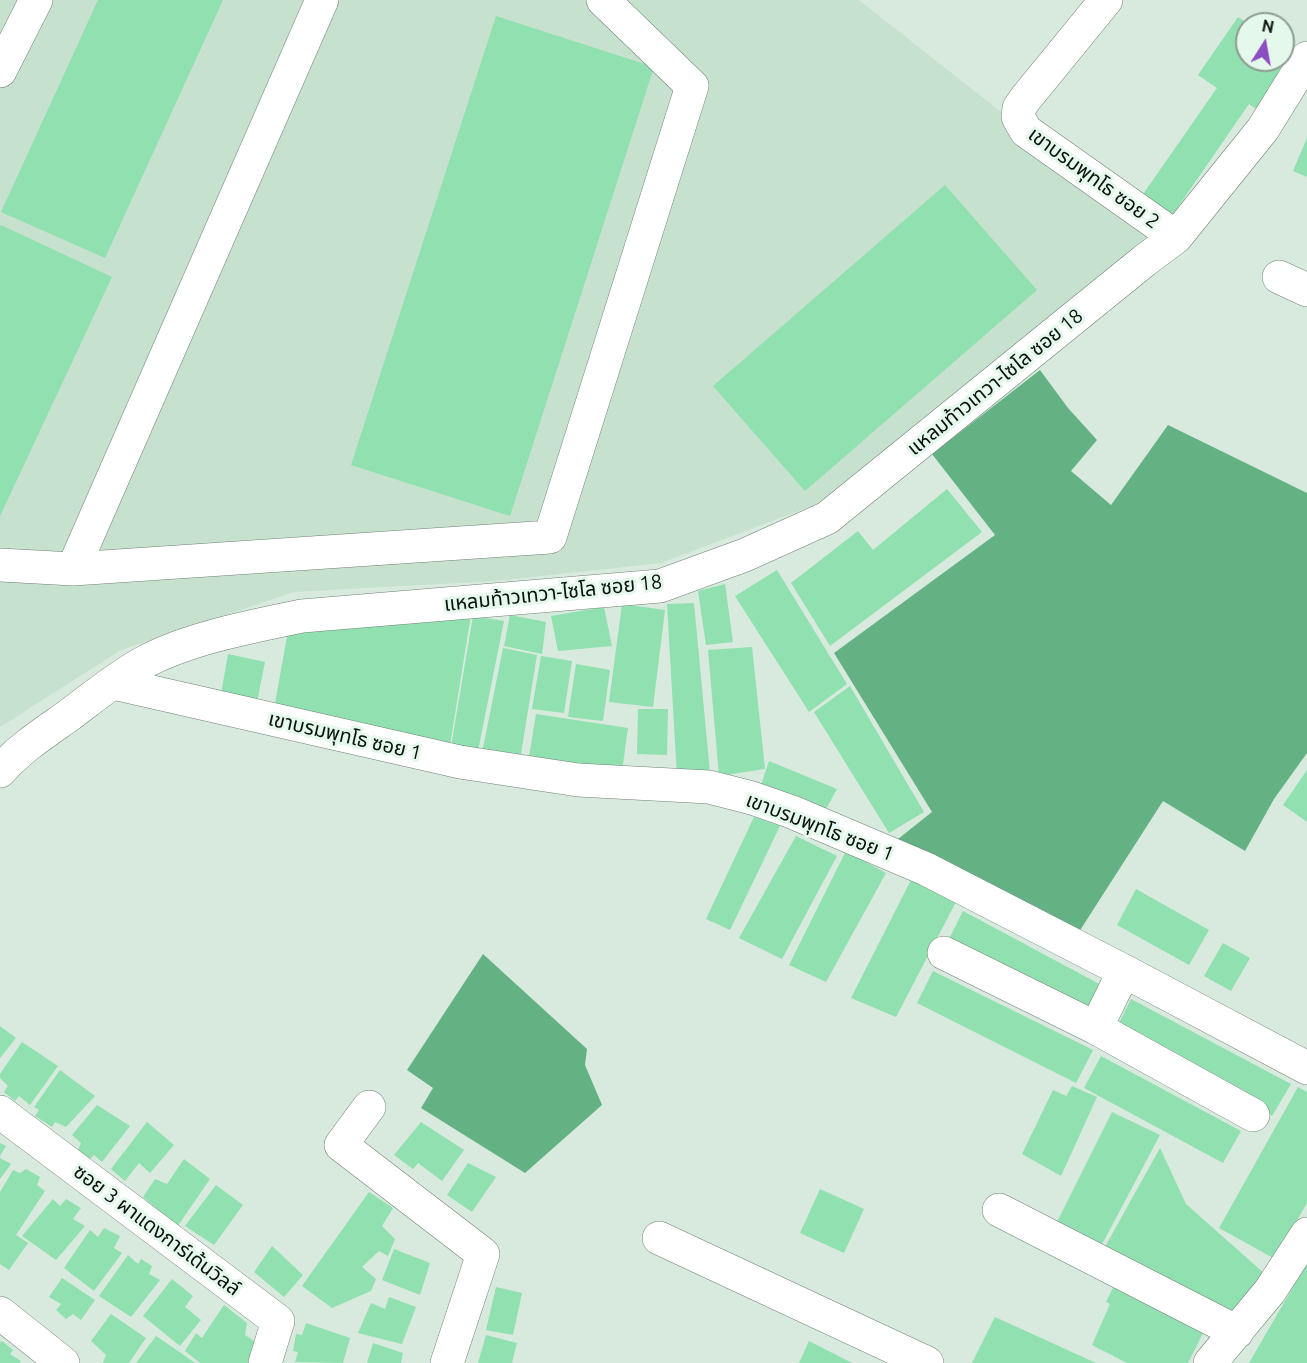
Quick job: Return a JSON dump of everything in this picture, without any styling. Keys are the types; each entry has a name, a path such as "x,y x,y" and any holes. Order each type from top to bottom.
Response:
{"street":[{"path":"0,70 36,0"},
{"path":"72,569 322,0"},
{"path":"0,565 72,569 550,537 692,86 603,0"},
{"name":"เขาบรมพุทโธ ซอย 2","path":"1105,1 1026,98 1019,108 1018,117 1026,131 1176,237"},
{"name":"แหลมท้าวเทวา-ไซโล ซอย 18","path":"0,771 14,755 112,683 144,662 180,647 302,616 660,586 745,555 827,518 1176,237 1263,129 1307,58"},
{"name":"เขาบรมพุทโธ ซอย 1","path":"112,683 460,762 578,780 709,787 752,798 792,812 926,869 1307,1068"},
{"path":"944,953 1096,1028 1253,1115"},
{"path":"1096,1028 1124,971"},
{"path":"369,1107 341,1145 483,1254 447,1363"},
{"name":"ซอย 3 ผาแดงการ์เด้นวิลล์","path":"0,1112 278,1321 265,1363"},
{"path":"999,1210 1237,1332"},
{"path":"1210,1363 1270,1291 1307,1234"},
{"path":"659,1238 927,1363"},
{"path":"0,1313 63,1363"}],"shaded area":[{"path":"0,0 859,0 1161,238 817,504 661,563 495,581 294,592 121,650 0,727"}],"green space":[{"path":"1040,370 1068,408 1097,440 1071,471 1111,505 1168,425 1307,493 1307,753 1274,799 1245,851 1163,801 1077,935 898,839 932,812 834,653 995,535 932,454"},
{"path":"483,954 587,1049 585,1065 602,1105 525,1173 421,1108 433,1088 407,1070"}],"building":[{"path":"98,0 223,0 105,258 1,212"},
{"path":"496,16 654,67 510,516 351,465"},
{"path":"1235,21 1235,72 1286,72 1259,111 1249,104 1169,220 1139,200 1217,88 1198,75"},
{"path":"1307,138 1307,177 1293,171"},
{"path":"945,185 1037,290 805,491 713,386"},
{"path":"1,225 112,277 0,516 0,227"},
{"path":"947,489 982,532 830,646 791,583 858,531 873,550"},
{"path":"777,570 847,684 809,712 735,596"},
{"path":"725,584 733,642 706,645 698,591"},
{"path":"694,603 710,773 677,777 667,604"},
{"path":"622,604 665,610 653,707 609,702"},
{"path":"604,607 612,646 558,651 551,616"},
{"path":"471,615 450,745 274,709 288,631"},
{"path":"510,615 546,622 542,654 504,646"},
{"path":"473,616 504,621 478,751 451,747"},
{"path":"752,647 765,769 719,776 708,650"},
{"path":"503,648 537,655 520,760 482,753"},
{"path":"228,654 265,662 257,702 221,694"},
{"path":"541,656 572,661 564,713 532,709"},
{"path":"576,664 610,670 603,721 568,717"},
{"path":"850,686 924,812 889,833 814,712"},
{"path":"638,709 668,709 667,755 637,754"},
{"path":"536,714 628,728 622,771 529,757"},
{"path":"769,761 837,789 825,811 761,785"},
{"path":"1307,770 1307,822 1283,805"},
{"path":"754,817 780,826 730,930 706,919"},
{"path":"796,836 837,856 782,959 739,938"},
{"path":"846,851 886,873 826,982 789,965"},
{"path":"911,880 956,902 896,1017 851,998"},
{"path":"1136,889 1209,930 1189,965 1117,925"},
{"path":"963,911 1103,986 1086,1017 947,943"},
{"path":"1223,943 1250,958 1231,991 1204,976"},
{"path":"933,971 1093,1050 1076,1083 917,1003"},
{"path":"1131,999 1291,1084 1272,1116 1115,1031"},
{"path":"0,1026 16,1038 0,1058"},
{"path":"22,1042 58,1066 30,1105 19,1096 15,1101 4,1092 8,1086 0,1078 0,1074"},
{"path":"1101,1056 1241,1131 1223,1163 1084,1088"},
{"path":"60,1070 95,1096 66,1127 55,1122 52,1127 35,1116 39,1110 34,1107"},
{"path":"1072,1086 1097,1097 1061,1176 1022,1154 1053,1090 1066,1096"},
{"path":"1298,1087 1307,1092 1307,1203 1275,1259 1219,1228"},
{"path":"97,1105 130,1126 102,1162 94,1155 90,1159 78,1150 81,1143 72,1135"},
{"path":"1112,1112 1160,1135 1099,1250 1055,1226"},
{"path":"147,1122 174,1145 150,1173 139,1163 125,1181 111,1169"},
{"path":"421,1122 464,1150 442,1181 418,1163 413,1169 394,1155"},
{"path":"0,1143 6,1146 0,1156"},
{"path":"1160,1148 1186,1204 1274,1282 1234,1320 1205,1329 1188,1363 1127,1363 1092,1345 1110,1304 1106,1302 1116,1282 1101,1254"},
{"path":"0,1158 11,1164 0,1179"},
{"path":"184,1159 210,1179 177,1227 143,1197 155,1179 167,1184"},
{"path":"468,1163 496,1177 472,1212 447,1195"},
{"path":"26,1169 40,1177 37,1185 45,1191 16,1235 28,1243 9,1270 0,1264 0,1192 13,1170 20,1173"},
{"path":"216,1185 243,1205 214,1245 185,1226"},
{"path":"820,1189 864,1209 844,1253 800,1233"},
{"path":"369,1192 393,1208 382,1226 395,1239 388,1256 379,1251 362,1267 376,1279 371,1291 332,1308 302,1286"},
{"path":"53,1199 60,1206 66,1199 81,1208 73,1219 85,1226 56,1260 22,1236"},
{"path":"104,1228 120,1236 114,1248 122,1253 94,1291 64,1268 90,1230 98,1237"},
{"path":"272,1246 303,1275 284,1297 254,1272"},
{"path":"394,1249 430,1263 420,1295 382,1280"},
{"path":"128,1255 138,1264 141,1259 152,1266 149,1274 160,1280 131,1317 99,1296"},
{"path":"1307,1263 1307,1363 1249,1363"},
{"path":"62,1278 95,1300 81,1320 73,1314 66,1319 56,1310 61,1304 49,1297"},
{"path":"172,1279 193,1296 185,1307 201,1320 180,1346 143,1316"},
{"path":"496,1287 522,1293 513,1335 486,1330"},
{"path":"389,1297 416,1307 402,1344 358,1333 371,1303 385,1309"},
{"path":"224,1305 247,1323 245,1335 257,1343 249,1363 200,1363 185,1351 196,1333 202,1338"},
{"path":"111,1314 146,1338 129,1363 103,1363 106,1355 91,1341"},
{"path":"995,1317 1096,1363 972,1363"},
{"path":"306,1323 350,1338 343,1363 295,1362 298,1352 293,1351 296,1334 302,1335"},
{"path":"486,1335 517,1343 512,1363 478,1363"},
{"path":"156,1336 181,1353 195,1363 136,1363"},
{"path":"2,1341 13,1350 10,1354 21,1361 20,1363 0,1363 0,1342"},
{"path":"809,1341 852,1363 799,1363"},
{"path":"373,1343 403,1353 401,1363 367,1363"}]}
